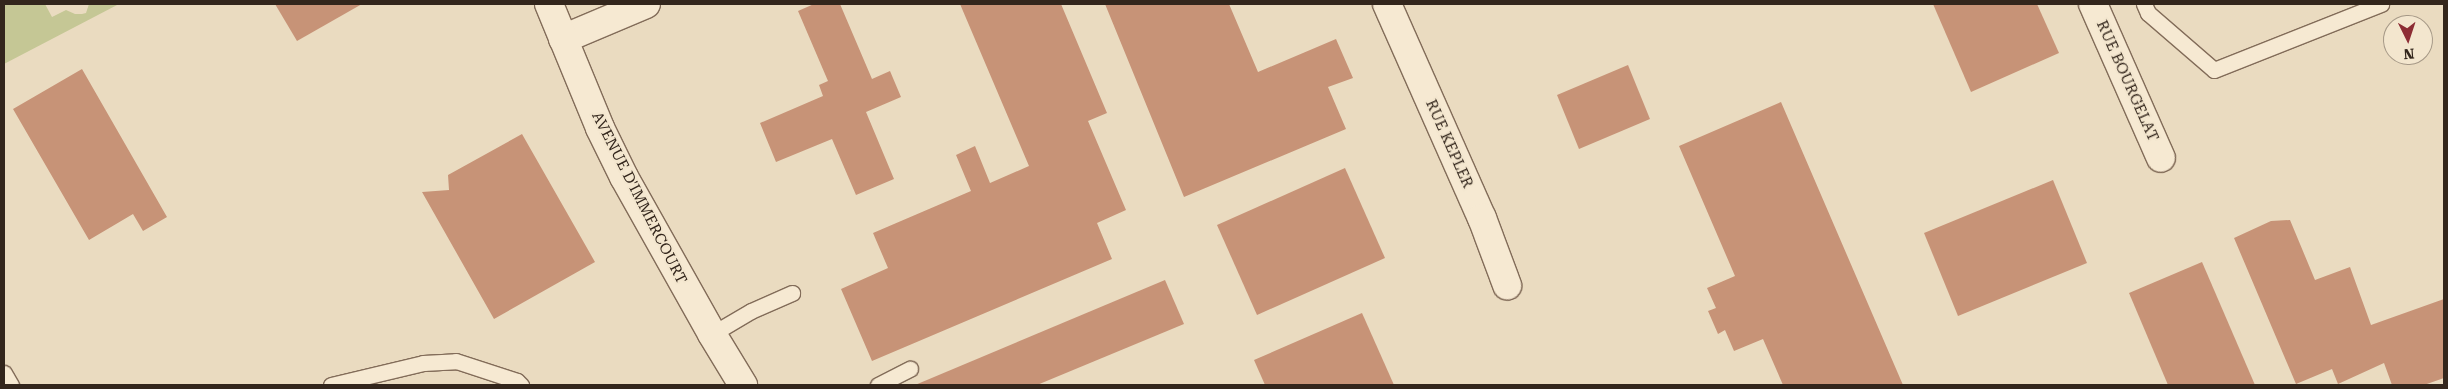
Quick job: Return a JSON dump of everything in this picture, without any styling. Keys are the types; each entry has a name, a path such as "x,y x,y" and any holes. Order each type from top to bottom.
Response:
{"street":[{"name":"AVENUE D'IMMERCOURT","path":"549,4 624,176 712,334 743,385"},
{"path":"563,39 646,4"},
{"name":"RUE KEPLER","path":"1387,4 1482,218 1507,286"},
{"name":"RUE BOURGELAT","path":"2094,4 2162,158"}],"lane":[{"path":"2144,4 2148,13 2214,70 2381,4"},
{"path":"712,334 751,312 792,293"},
{"path":"331,385 423,363 456,361 517,381 520,385"},
{"path":"878,385 910,369"},
{"path":"4,373 11,385"}],"green space":[{"path":"4,4 45,4 52,17 66,10 75,14 86,13 89,4 119,4 4,64"}],"building":[{"path":"275,4 362,4 297,41"},
{"path":"814,4 840,4 872,79 890,71 901,97 866,112 894,179 856,195 832,139 776,162 760,123 823,96 819,85 828,81 798,11"},
{"path":"960,4 1061,4 1107,113 1088,121 1126,210 1097,223 1112,259 872,361 841,289 888,268 873,233 971,191 956,155 975,146 990,183 1029,166"},
{"path":"1105,4 1229,4 1258,72 1336,39 1353,78 1328,87 1346,129 1184,197"},
{"path":"1933,4 2037,4 2059,53 1971,92"},
{"path":"1628,65 1650,119 1579,149 1557,95"},
{"path":"82,69 167,217 143,231 133,214 89,240 13,109"},
{"path":"1781,102 1903,385 1783,385 1763,339 1734,351 1725,330 1718,334 1708,311 1716,308 1707,288 1735,276 1679,146"},
{"path":"522,134 595,262 494,319 422,192 449,190 448,175"},
{"path":"1345,168 1385,258 1257,315 1217,225"},
{"path":"2053,180 2087,263 1958,316 1924,233"},
{"path":"2290,220 2315,280 2350,267 2371,325 2444,299 2444,378 2424,385 2392,385 2384,363 2338,384 2332,369 2296,384 2234,238 2271,221"},
{"path":"2202,262 2255,385 2168,385 2129,293"},
{"path":"1165,280 1184,324 1037,385 915,385"},
{"path":"1362,313 1394,385 1265,385 1254,360"}]}
